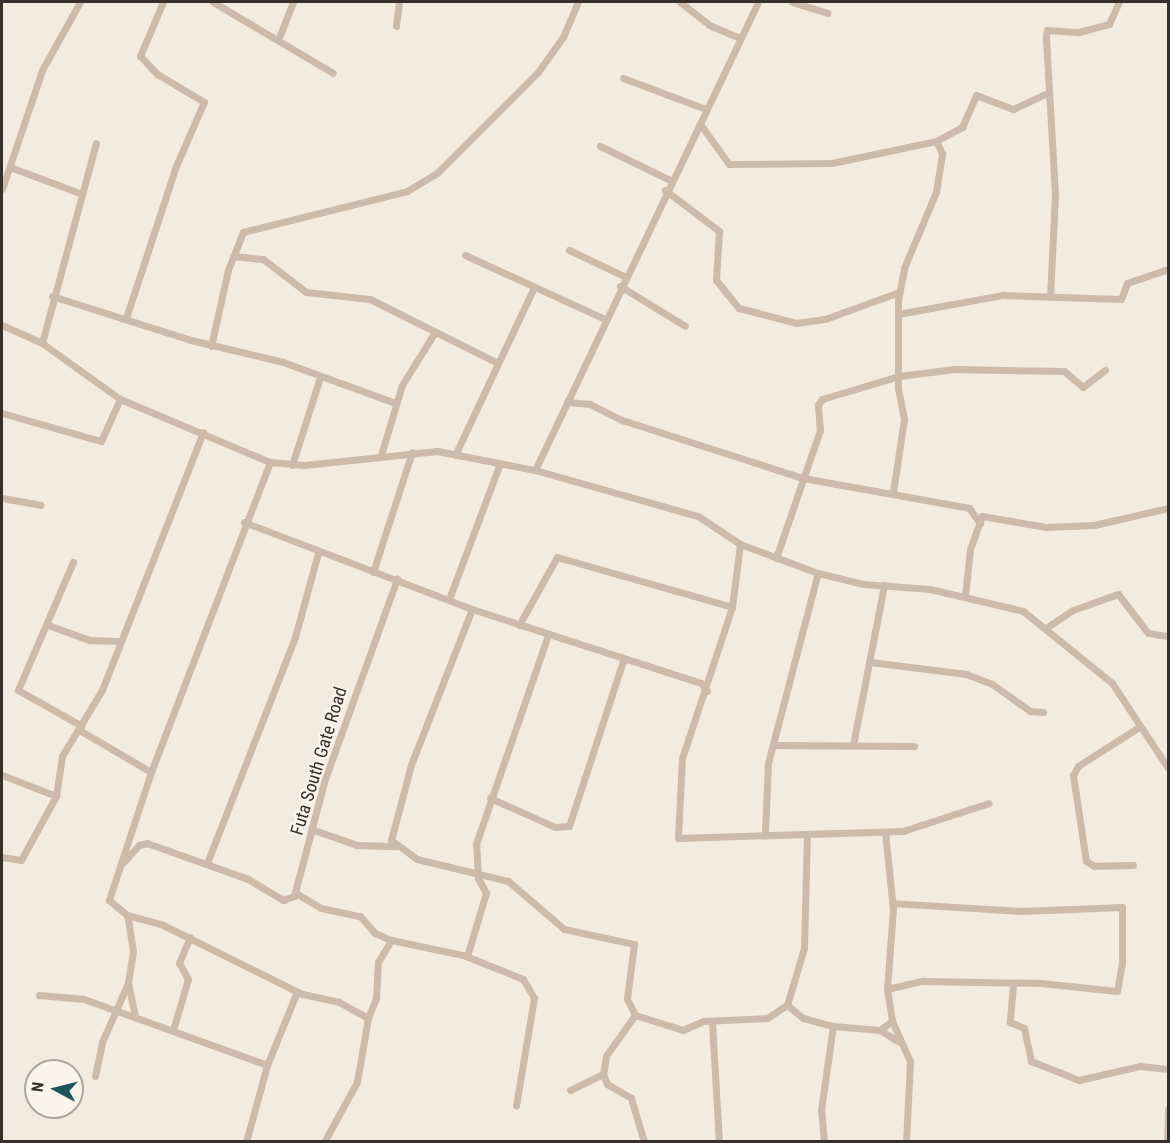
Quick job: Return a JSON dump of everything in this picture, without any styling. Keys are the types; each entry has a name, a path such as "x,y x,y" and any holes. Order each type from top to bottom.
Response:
{"street":[{"path":"2,189 42,70 80,2"},
{"path":"126,318 176,166 204,102 157,74 140,56 164,2"},
{"path":"213,2 333,73"},
{"path":"278,40 293,2"},
{"path":"396,26 399,2"},
{"path":"211,346 233,256 251,227 407,191 453,162 538,72 563,38 578,2"},
{"path":"680,2 709,25 740,38"},
{"path":"535,470 669,180 700,124 705,109 758,2"},
{"path":"792,2 827,13"},
{"path":"1050,297 1056,224 1047,30 1079,32 1108,24 1119,2"},
{"path":"623,78 705,109"},
{"path":"700,124 734,165 844,162 936,141 962,127 976,95 1013,109 1049,92"},
{"path":"893,492 904,419 899,376 899,292 936,192 942,153 936,141"},
{"path":"42,343 52,296 96,143"},
{"path":"600,147 669,180"},
{"path":"10,167 82,194"},
{"path":"665,190 719,231 716,280 739,308 796,323 825,319 899,292"},
{"path":"569,250 624,276"},
{"path":"465,255 533,290 605,319"},
{"path":"233,256 263,259 306,292 370,299 496,362"},
{"path":"898,314 1003,295 1124,299 1127,283 1168,269"},
{"path":"620,286 685,326"},
{"path":"455,455 496,362 533,290"},
{"path":"52,296 211,346 280,362 395,403"},
{"path":"2,325 42,343 120,399 270,462 292,465 412,452 455,455 499,466 535,470 672,507 740,544 818,573 965,596 1011,606 1046,628 1112,683 1168,768"},
{"path":"381,455 395,403 435,332"},
{"path":"776,558 820,430 819,402 899,376 955,369 1064,371 1083,387 1106,370"},
{"path":"292,465 320,377"},
{"path":"2,413 100,441 120,399"},
{"path":"567,402 590,405 622,420 803,478 969,507 980,523"},
{"path":"2,857 21,860 56,796 60,763 82,728 203,432"},
{"path":"373,572 412,452"},
{"path":"270,462 244,522 151,772 117,870 110,905 127,915 189,937 297,992 339,1002 368,1018"},
{"path":"449,599 499,466"},
{"path":"2,498 40,505"},
{"path":"965,596 970,549 980,523 986,515 1046,527 1094,525 1168,508"},
{"path":"244,522 318,553 397,579 472,609 623,661 701,683 707,692"},
{"path":"740,544 732,607 707,692 682,758 676,835 765,832 807,836 885,832 928,827 989,803"},
{"path":"207,863 295,636 318,553"},
{"path":"519,625 557,557 732,607"},
{"path":"73,562 48,626 18,690 151,772"},
{"path":"765,832 762,796 818,573"},
{"name":"Futa South Gate Road","path":"296,893 311,829 397,579"},
{"path":"852,745 884,585"},
{"path":"1046,628 1073,610 1118,594 1148,633 1168,636"},
{"path":"395,846 391,831 402,793 472,609"},
{"path":"48,626 89,640 118,641"},
{"path":"467,956 486,893 478,878 474,852 490,798 548,635"},
{"path":"490,798 555,827 569,826 623,661"},
{"path":"870,662 966,674 992,684 1030,711 1043,712"},
{"path":"701,683 711,676"},
{"path":"1132,865 1094,866 1086,861 1073,775 1078,766 1139,727"},
{"path":"774,745 914,746"},
{"path":"2,775 56,796"},
{"path":"311,829 357,845 395,846 417,860 478,878 513,883 564,929 634,944 627,999 635,1015 683,1030 712,1022 767,1018 787,1005 804,948 807,836"},
{"path":"885,832 892,903 887,989 892,1021 899,1042 910,1061 906,1142"},
{"path":"117,870 139,845 147,843 207,863 283,900 296,893 321,908 360,916 391,940 467,956 518,975 533,993 516,1105"},
{"path":"887,989 923,981 1119,991 1123,909 926,908 892,903"},
{"path":"95,1076 128,983 134,951 127,915"},
{"path":"173,1030 188,979 179,963 189,937"},
{"path":"324,1142 357,1082 368,1018 376,998 378,962 391,940"},
{"path":"128,983 135,1017"},
{"path":"1013,985 1010,1022 1024,1028 1030,1061 1079,1080 1140,1066 1168,1069"},
{"path":"246,1141 267,1065 297,992"},
{"path":"39,995 84,999 116,1014 135,1017 267,1065"},
{"path":"787,1005 803,1018 833,1026 880,1030 899,1042"},
{"path":"635,1015 606,1056 603,1074 607,1084 631,1098 644,1142"},
{"path":"880,1030 892,1021"},
{"path":"712,1022 719,1142"},
{"path":"824,1142 821,1110 833,1026"},
{"path":"570,1090 603,1074"},
{"path":"1167,1142 1168,1109"}]}
